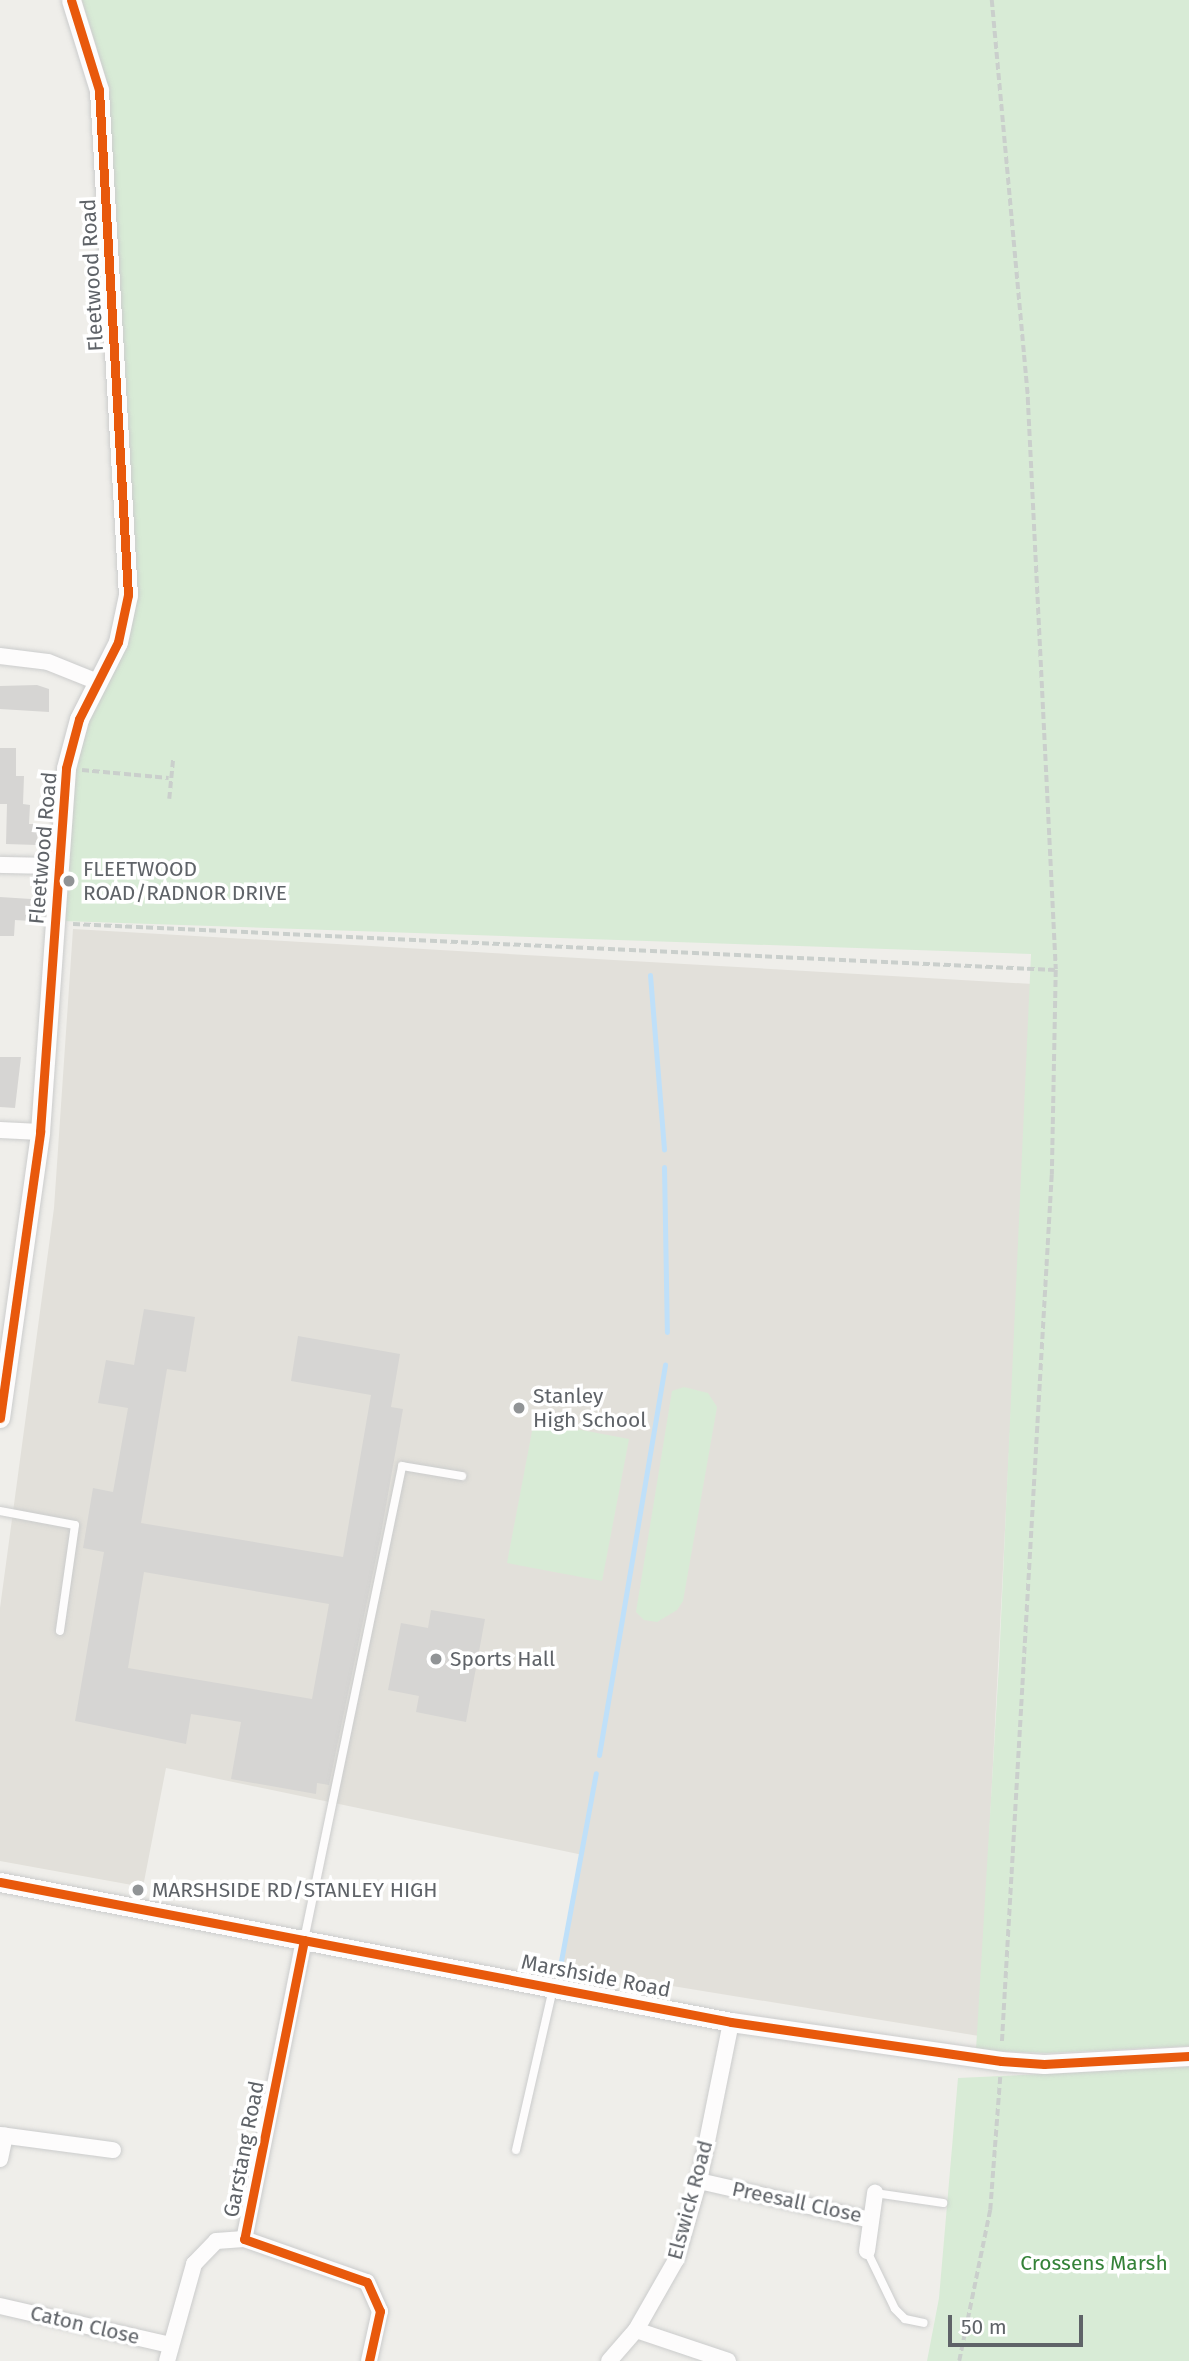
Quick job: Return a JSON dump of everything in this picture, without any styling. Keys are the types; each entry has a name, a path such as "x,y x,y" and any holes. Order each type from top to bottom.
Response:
{"street":[{"name":"Fleetwood Road","path":"0,1418 40,1132 66,768 79,719 118,642 128,595 99,90 71,0"},
{"path":"0,656 48,662 98,682"},
{"path":"0,864 58,866"},
{"path":"0,1130 40,1132"},
{"name":"Marshside Road","path":"0,1882 731,2022 1001,2061 1044,2064 1189,2056"},
{"name":"Garstang Road","path":"304,1940 244,2239 366,2282 380,2311 369,2361"},
{"name":"Elswick Road","path":"609,2361 636,2330 676,2260 699,2182 731,2022"},
{"path":"0,2159 3,2136 113,2150"},
{"name":"Preesall Close","path":"699,2182 870,2220 875,2193"},
{"path":"867,2251 870,2220"},
{"path":"169,2353 194,2264 216,2241 244,2239"},
{"name":"Caton Close","path":"0,2306 169,2353"},
{"path":"636,2330 728,2361"}],"lane":[{"path":"304,1940 402,1466 462,1476"},
{"path":"0,1511 75,1525 60,1631"},
{"path":"516,2150 554,1986"},
{"path":"875,2193 943,2203"},
{"path":"867,2251 895,2309 905,2319 924,2323"}],"path":[{"path":"959,2361 990,2210 1001,2061 1052,1175 1056,970 1028,398 992,0"},
{"path":"169,799 173,758"},
{"path":"66,768 169,778"},
{"path":"53,923 1056,970"}],"shaded area":[{"name":"Stanley High School","path":"73,929 1033,984 979,2036 562,1968 583,1855 166,1768 143,1887 0,1861 0,1608 54,1208"}],"green space":[{"path":"82,0 1189,0 1189,2046 1047,2053 976,2050 999,1664 1031,954 62,921 75,771 90,719 125,645 138,594 108,85"},
{"path":"684,1387 708,1393 717,1407 683,1601 677,1610 657,1622 644,1620 636,1612 672,1391"},
{"path":"534,1421 629,1439 602,1581 507,1563"},
{"name":"Crossens Marsh","path":"1189,2067 1189,2361 927,2361 939,2298 958,2078"}],"building":[{"path":"37,685 49,689 49,712 0,709 0,686"},
{"path":"0,748 16,748 16,776 24,776 23,804 30,805 29,824 38,824 37,845 6,844 7,804 0,804"},
{"path":"0,897 31,899 30,921 15,920 14,936 0,936"},
{"path":"0,1057 21,1057 15,1108 0,1107"},
{"path":"144,1309 195,1317 186,1372 167,1369 141,1523 343,1557 371,1395 291,1381 298,1336 400,1354 391,1407 403,1409 381,1534 329,1785 317,1783 316,1794 231,1779 241,1722 191,1714 186,1744 75,1721 104,1552 83,1548 93,1488 113,1492 128,1408 98,1403 106,1360 134,1365","holes":["144,1572 329,1604 312,1699 128,1668"]},
{"name":"Sports Hall","path":"431,1610 485,1619 466,1722 416,1712 419,1696 388,1690 401,1623 428,1628"}],"waterway":[{"path":"650,975 664,1149"},
{"path":"664,1167 667,1332"},
{"path":"599,1755 665,1365"},
{"path":"561,1961 596,1773"}],"cycle path":[{"path":"0,1418 40,1132 66,768 79,719 118,642 128,595 99,90 71,0"},
{"path":"0,1882 731,2022 1001,2061 1044,2064 1189,2056"},
{"path":"304,1940 244,2239 367,2282 380,2311 369,2361"}],"place":[{"name":"FLEETWOOD ROAD/RADNOR DRIVE","path":"69,881"},
{"name":"Stanley High School","path":"519,1408"},
{"name":"Sports Hall","path":"436,1659"},
{"name":"MARSHSIDE RD/STANLEY HIGH","path":"138,1890"}]}
